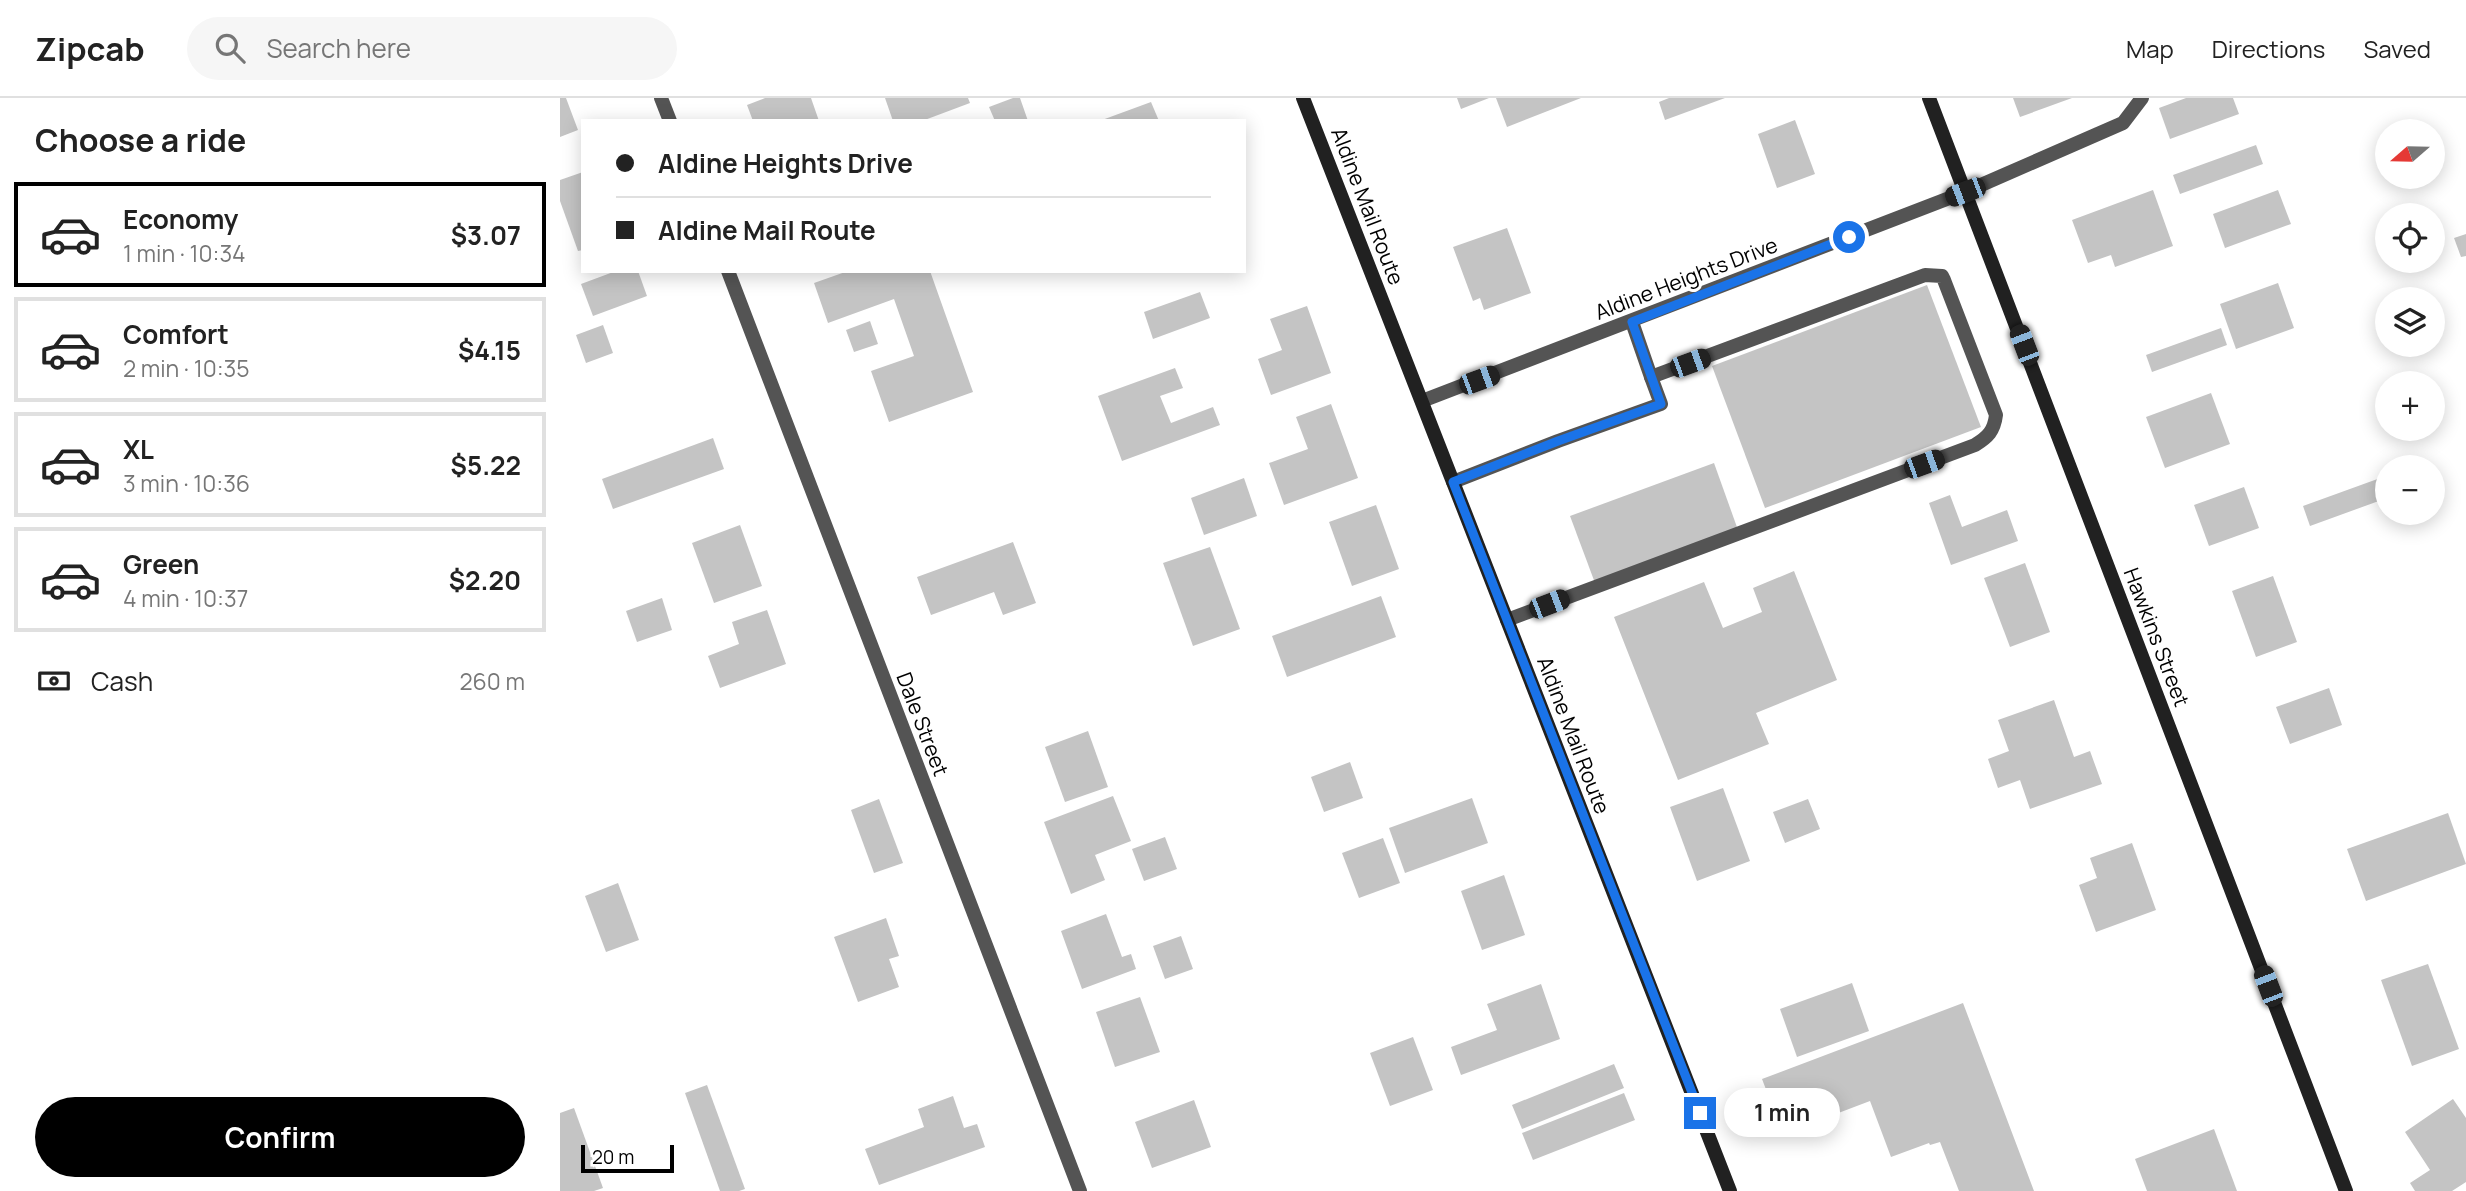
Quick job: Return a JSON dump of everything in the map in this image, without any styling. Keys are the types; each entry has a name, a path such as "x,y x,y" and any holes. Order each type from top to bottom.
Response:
{"main road":[{"name":"Aldine Mail Route","path":"1303,98 1730,1191"},
{"name":"Hawkins Street","path":"1929,98 2346,1191"}],"street":[{"path":"661,98 669,119"},
{"name":"Aldine Heights Drive","path":"1422,401 1965,192 2123,123 2142,98"},
{"name":"Dale Street","path":"729,273 1080,1191"},
{"path":"1507,620 1975,445 1986,439 1994,429 1996,415 1944,280 1936,274 1925,275 1651,377"},
{"path":"1453,482 1661,404 1632,322"}],"building":[{"path":"560,98 566,98 578,130 560,137"},
{"path":"765,98 811,98 818,119 752,119 747,105"},
{"path":"885,98 968,98 970,103 927,119 892,119"},
{"path":"1020,98 1027,119 994,119 989,107"},
{"path":"1457,98 1489,98 1461,109"},
{"path":"1496,98 1581,98 1507,127"},
{"path":"1669,98 1725,98 1665,120 1659,102"},
{"path":"2013,98 2072,98 2020,117"},
{"path":"2186,98 2233,98 2239,114 2170,139 2159,108"},
{"path":"1151,102 1158,119 1105,119"},
{"path":"1795,120 1815,174 1777,188 1758,134"},
{"path":"2256,145 2263,164 2180,194 2173,175"},
{"path":"581,173 581,250 578,251 560,201 560,180"},
{"path":"2153,190 2173,246 2115,267 2111,255 2088,263 2072,220"},
{"path":"2278,190 2291,224 2225,248 2213,214"},
{"path":"1507,228 1531,293 1484,310 1480,298 1473,301 1453,247"},
{"path":"2466,234 2466,256 2461,257 2454,238"},
{"path":"611,273 639,273 647,296 593,316 581,284"},
{"path":"842,273 931,273 973,392 889,422 871,371 914,356 894,299 828,323 814,283"},
{"path":"2278,283 2294,328 2236,349 2220,304"},
{"path":"1927,285 1981,427 1765,508 1712,366"},
{"path":"1200,292 1210,318 1153,339 1144,312"},
{"path":"1307,306 1331,373 1271,395 1258,359 1282,350 1270,319"},
{"path":"870,321 878,344 854,352 846,330"},
{"path":"603,325 613,353 586,363 576,335"},
{"path":"2221,328 2227,345 2152,372 2146,355"},
{"path":"1175,368 1183,388 1160,396 1171,423 1213,407 1220,425 1122,461 1098,396"},
{"path":"2211,393 2230,444 2165,468 2146,417"},
{"path":"1331,404 1358,478 1284,505 1269,463 1308,449 1296,417"},
{"path":"713,438 724,469 613,509 602,479"},
{"path":"1714,463 1738,530 1595,583 1570,516"},
{"path":"1244,478 1257,516 1204,535 1191,498"},
{"path":"2375,480 2375,502 2310,526 2303,506"},
{"path":"2244,487 2259,528 2209,546 2194,505"},
{"path":"1950,495 1962,527 2007,510 2018,541 1951,565 1929,503"},
{"path":"1376,505 1399,569 1352,586 1329,522"},
{"path":"740,525 762,586 714,603 692,543"},
{"path":"1013,542 1036,603 1003,615 994,592 931,615 917,577"},
{"path":"1210,547 1240,629 1193,646 1163,563"},
{"path":"2025,563 2050,632 2010,647 1984,578"},
{"path":"1794,571 1837,680 1756,713 1769,744 1678,780 1614,617 1704,582 1723,628 1762,612 1753,588"},
{"path":"2273,576 2297,642 2256,657 2232,591"},
{"path":"1381,596 1396,637 1287,677 1272,636"},
{"path":"662,598 672,630 637,642 626,611"},
{"path":"767,610 786,664 720,688 708,656 739,644 732,622"},
{"path":"2329,688 2342,725 2290,744 2276,707"},
{"path":"2054,700 2074,757 2090,751 2102,784 2030,809 2020,780 1998,788 1988,759 2009,751 1998,720"},
{"path":"1088,731 1108,787 1065,802 1045,747"},
{"path":"1350,762 1363,798 1324,812 1311,777"},
{"path":"1723,788 1750,861 1697,881 1670,807"},
{"path":"1113,796 1131,841 1095,855 1105,880 1071,894 1044,822"},
{"path":"1472,798 1488,843 1405,873 1389,828"},
{"path":"879,799 903,863 874,873 851,810"},
{"path":"1808,799 1820,829 1785,843 1773,812"},
{"path":"2448,813 2466,864 2366,901 2347,849"},
{"path":"1165,837 1177,869 1144,881 1132,849"},
{"path":"1383,838 1400,883 1359,898 1342,853"},
{"path":"2132,843 2156,910 2096,932 2079,885 2097,878 2090,858"},
{"path":"1504,875 1525,935 1482,950 1461,891"},
{"path":"618,883 639,940 606,952 585,896"},
{"path":"1106,914 1122,957 1131,954 1136,969 1082,989 1061,931"},
{"path":"886,918 899,956 889,959 899,987 858,1002 834,937"},
{"path":"1181,936 1193,969 1165,979 1153,946"},
{"path":"2428,964 2459,1049 2412,1066 2381,980"},
{"path":"1852,983 1869,1031 1797,1057 1780,1009"},
{"path":"1541,984 1560,1039 1461,1075 1451,1047 1497,1030 1487,1004"},
{"path":"1140,997 1160,1052 1115,1067 1096,1012"},
{"path":"1963,1003 2034,1191 1959,1191 1940,1142 1929,1143 1891,1157 1870,1101 1783,1134 1762,1079"},
{"path":"1413,1037 1433,1090 1390,1106 1370,1053"},
{"path":"1614,1064 1624,1088 1522,1129 1512,1105"},
{"path":"707,1085 745,1189 739,1191 720,1191 685,1093"},
{"path":"1624,1093 1635,1120 1533,1160 1522,1133"},
{"path":"953,1096 964,1128 977,1124 985,1147 879,1185 865,1149 924,1127 918,1109"},
{"path":"2453,1099 2466,1118 2466,1182 2452,1191 2415,1191 2410,1183 2430,1170 2405,1132"},
{"path":"1194,1100 1211,1147 1152,1168 1135,1122"},
{"path":"574,1108 603,1188 594,1191 560,1191 560,1113"},
{"path":"2214,1129 2237,1191 2147,1191 2135,1159"}],"route":[{"path":"1700,1113 1453,482 1661,404 1632,322 1849,237"}]}
